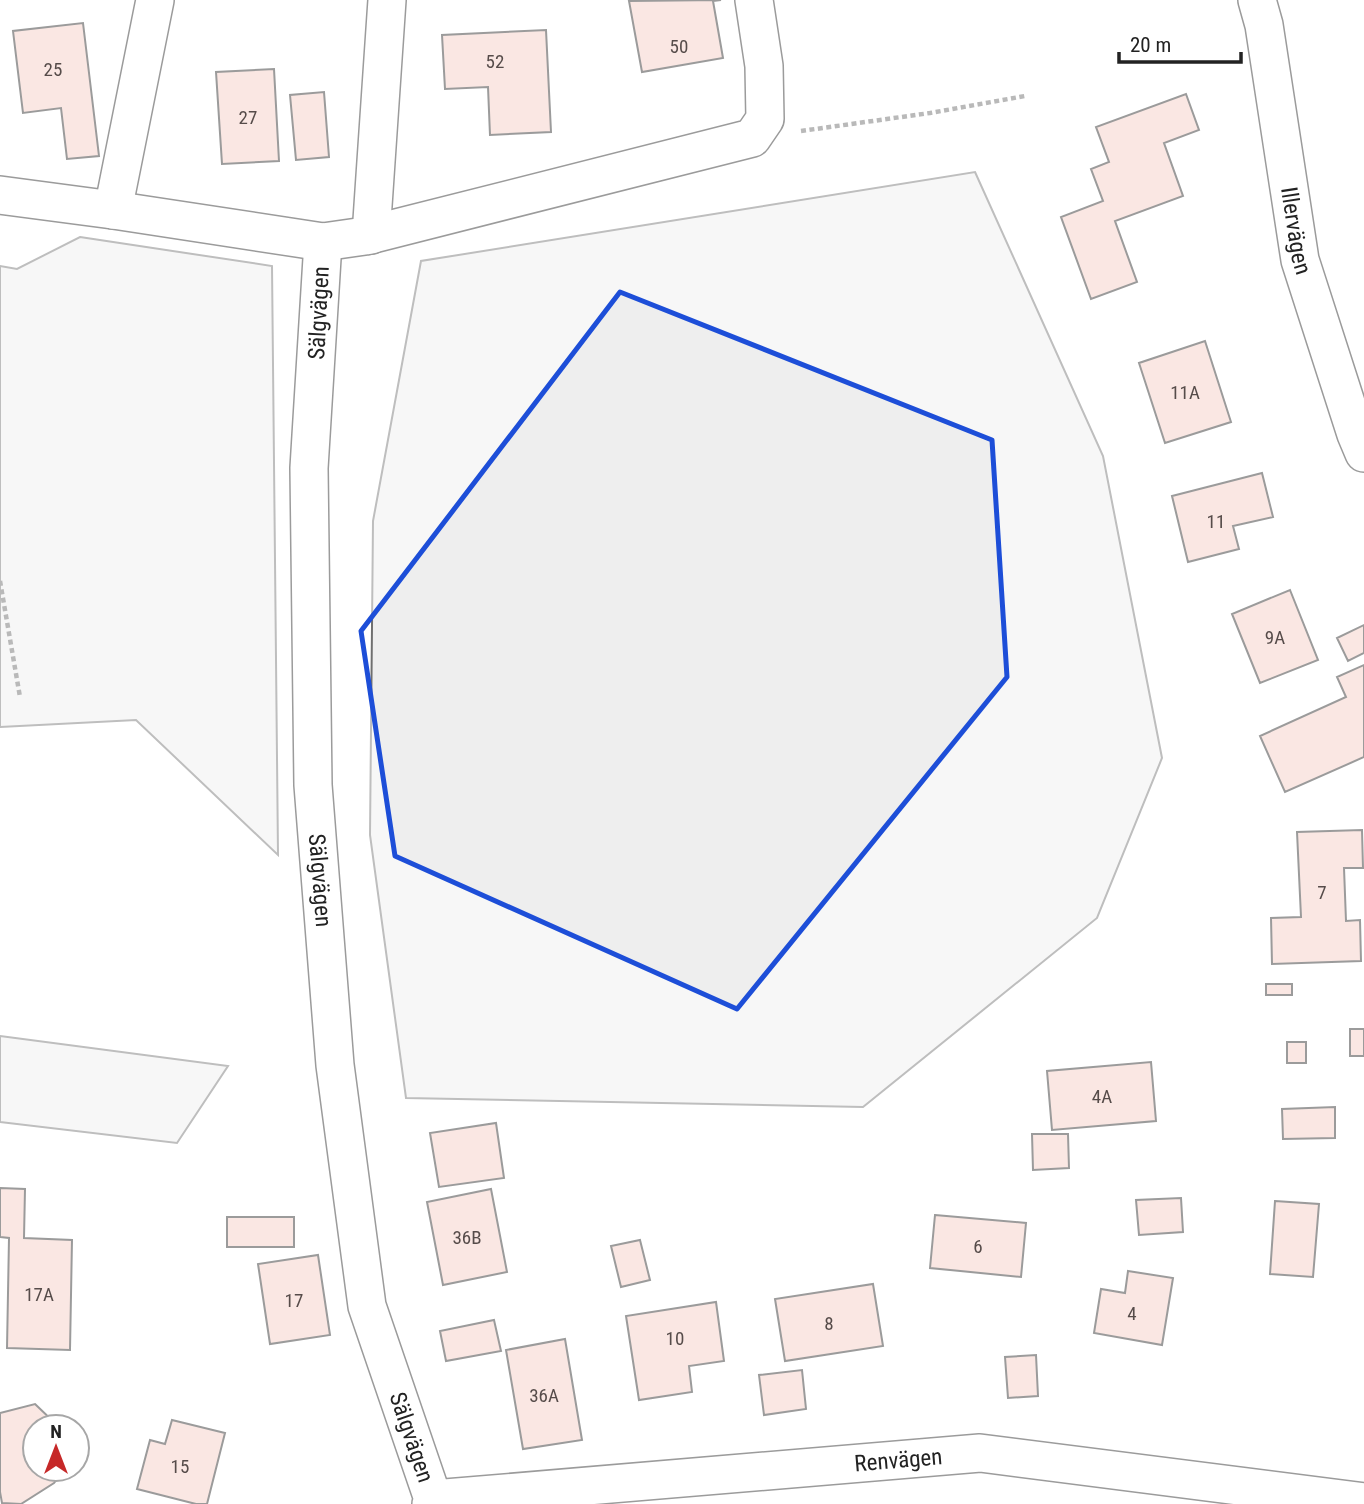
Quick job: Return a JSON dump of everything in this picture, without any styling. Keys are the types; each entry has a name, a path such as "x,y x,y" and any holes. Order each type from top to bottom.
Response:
{"street":[{"path":"113,210 155,0"},
{"path":"371,235 387,0"},
{"path":"752,138 765,119 764,66 754,0"},
{"name":"Illervägen","path":"1257,0 1264,25 1300,260 1364,453"},
{"name":"Sälgvägen","path":"0,195 323,242 371,235 752,138"},
{"name":"Sälgvägen","path":"323,242 309,468 313,785 335,1065 367,1306 432,1502"},
{"name":"Renvägen","path":"432,1502 980,1453 1364,1502"}],"path":[{"path":"752,138 930,114 1025,96"},
{"path":"0,581 20,697"}],"highlighted area":[{"path":"620,292 992,440 1007,677 737,1009 395,856 361,631"}],"shaded area":[{"path":"975,172 1103,456 1162,758 1097,918 863,1107 406,1098 370,835 373,521 421,261"},
{"path":"80,237 272,266 278,855 136,720 0,727 0,266 17,269"},
{"path":"0,1036 228,1066 177,1143 0,1122"}],"building":[{"path":"721,0 713,1 723,58 642,72 629,1"},
{"path":"83,23 99,156 67,159 61,108 23,113 13,31"},
{"path":"546,30 551,132 490,135 488,87 445,89 442,35"},
{"path":"274,69 279,161 222,164 216,72"},
{"path":"324,92 329,157 296,160 290,95"},
{"path":"1186,94 1199,130 1164,143 1183,196 1115,221 1137,282 1091,299 1061,217 1103,201 1091,169 1109,162 1096,127"},
{"path":"1205,341 1231,422 1165,443 1139,363"},
{"path":"1262,473 1273,517 1233,526 1239,549 1188,562 1172,496"},
{"path":"1290,590 1318,660 1260,683 1232,614"},
{"path":"1364,625 1364,653 1348,661 1337,638"},
{"path":"1364,665 1364,757 1285,792 1260,736 1346,697 1337,677"},
{"path":"1362,830 1363,868 1344,868 1346,921 1360,920 1361,961 1272,964 1271,918 1301,917 1297,832"},
{"path":"1266,984 1292,984 1292,995 1266,995"},
{"path":"1350,1029 1364,1029 1364,1056 1350,1056"},
{"path":"1287,1042 1306,1042 1306,1063 1287,1063"},
{"path":"1151,1062 1156,1121 1052,1130 1047,1071"},
{"path":"1335,1107 1335,1138 1283,1139 1282,1109"},
{"path":"496,1123 504,1178 439,1187 430,1133"},
{"path":"1032,1134 1068,1134 1069,1168 1033,1170"},
{"path":"0,1188 25,1189 24,1238 72,1240 70,1350 7,1348 9,1238 0,1237"},
{"path":"491,1189 507,1272 443,1285 427,1202"},
{"path":"1181,1198 1183,1232 1139,1235 1136,1200"},
{"path":"1275,1201 1319,1204 1313,1277 1270,1274"},
{"path":"935,1215 1026,1223 1021,1277 930,1268"},
{"path":"227,1217 294,1217 294,1247 227,1247"},
{"path":"640,1240 650,1280 621,1287 611,1246"},
{"path":"318,1255 330,1335 270,1344 258,1264"},
{"path":"1128,1271 1173,1278 1162,1345 1094,1333 1101,1289 1125,1293"},
{"path":"873,1284 883,1346 785,1361 775,1299"},
{"path":"716,1302 724,1361 689,1366 692,1392 639,1400 626,1316"},
{"path":"494,1320 501,1351 446,1361 440,1331"},
{"path":"565,1339 582,1440 523,1449 506,1350"},
{"path":"1036,1355 1038,1396 1008,1398 1005,1357"},
{"path":"802,1370 806,1409 764,1415 759,1375"},
{"path":"35,1404 44,1413 21,1413 21,1483 54,1483 21,1504 2,1503 0,1413"},
{"path":"172,1420 225,1433 207,1504 196,1504 137,1489 150,1440 165,1444"}]}
